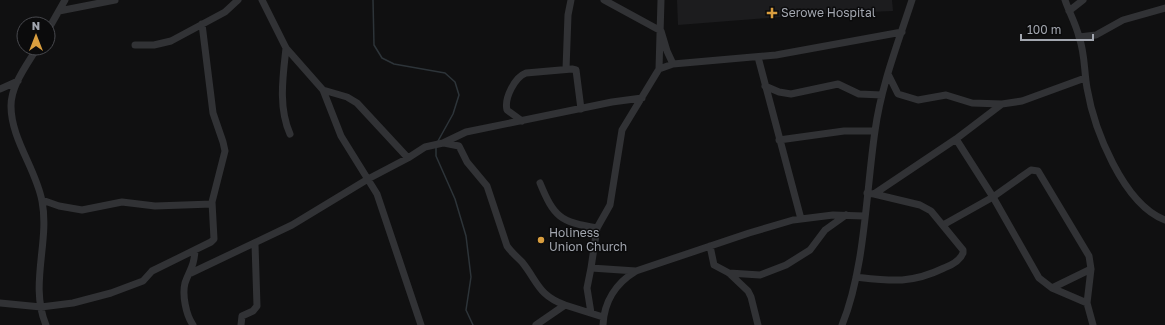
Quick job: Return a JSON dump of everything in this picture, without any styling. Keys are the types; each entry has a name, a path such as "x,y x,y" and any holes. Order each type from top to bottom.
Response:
{"street":[{"path":"56,16 65,0"},
{"path":"59,11 115,0"},
{"path":"136,45 164,43 225,12 238,0"},
{"path":"262,0 286,48 322,90 341,136 368,179 379,200 421,325"},
{"path":"566,69 568,15 571,0"},
{"path":"604,0 661,31 666,52 673,64"},
{"path":"591,314 587,281 591,268 596,228 610,205 622,130 633,109 642,98 659,69 661,0"},
{"path":"842,325 856,277 864,216 871,193 875,131 882,95 912,0"},
{"path":"1064,0 1079,37 1085,78 1096,123 1118,172 1140,204 1165,220"},
{"path":"1069,11 1083,0"},
{"path":"1079,37 1100,33 1123,20 1165,8"},
{"path":"0,303 41,307 73,303 127,289 143,281 152,271 214,239 212,204 225,152 213,113 202,24"},
{"path":"659,69 673,64 758,57 902,32"},
{"path":"286,48 282,96 284,115 290,134"},
{"path":"32,56 18,81 11,104 11,115 42,200 44,221 40,274 41,307 46,325"},
{"path":"758,57 801,219"},
{"path":"522,121 507,110 506,106 511,90 521,76 526,73 573,69 576,71 581,109"},
{"path":"888,74 898,94 914,100 946,95 972,103 1002,104 1022,101 1085,78"},
{"path":"0,89 18,81"},
{"path":"765,86 779,92 791,94 838,84 859,94 882,95"},
{"path":"322,90 348,98 357,103 408,158"},
{"path":"191,273 255,244 299,221 368,179 408,158 425,147 443,143 466,132 642,98"},
{"path":"871,193 956,139 1002,104"},
{"path":"780,140 844,131 875,131"},
{"path":"956,139 993,197 1039,278 1052,288 1087,303"},
{"path":"443,143 459,146 467,162 487,186 507,246 521,261 542,292 552,300 604,317"},
{"path":"943,225 993,197 1031,170 1038,171 1089,256 1091,269 1087,303 1093,325"},
{"path":"540,183 554,212 576,225 596,228"},
{"path":"856,277 888,281 919,279 952,265 962,256 963,250 931,210 871,193"},
{"path":"42,200 59,206 82,210 122,202 154,206 212,204"},
{"path":"603,325 604,317 613,293 623,280 636,271 710,246 801,219 846,215 864,216"},
{"path":"730,273 760,275 786,265 810,250 825,230 846,215"},
{"path":"241,325 242,316 253,311 258,306 255,244"},
{"path":"710,246 714,265 730,273 751,297 758,325"},
{"path":"193,325 187,314 185,285 194,263 195,250"},
{"path":"591,268 636,271"},
{"path":"1052,288 1091,269"},
{"path":"536,325 565,305"}],"shaded area":[{"name":"Serowe Hospital","path":"677,0 892,0 893,11 818,14 678,25"}],"waterway":[{"path":"373,0 374,45 382,58 394,64 445,73 455,82 459,95 453,114 438,141"},
{"path":"436,147 436,156 455,199 466,236 471,277 466,310 473,325"}],"place":[{"name":"Serowe Hospital","path":"772,13"},
{"name":"Holiness Union Church","path":"541,240"}]}
